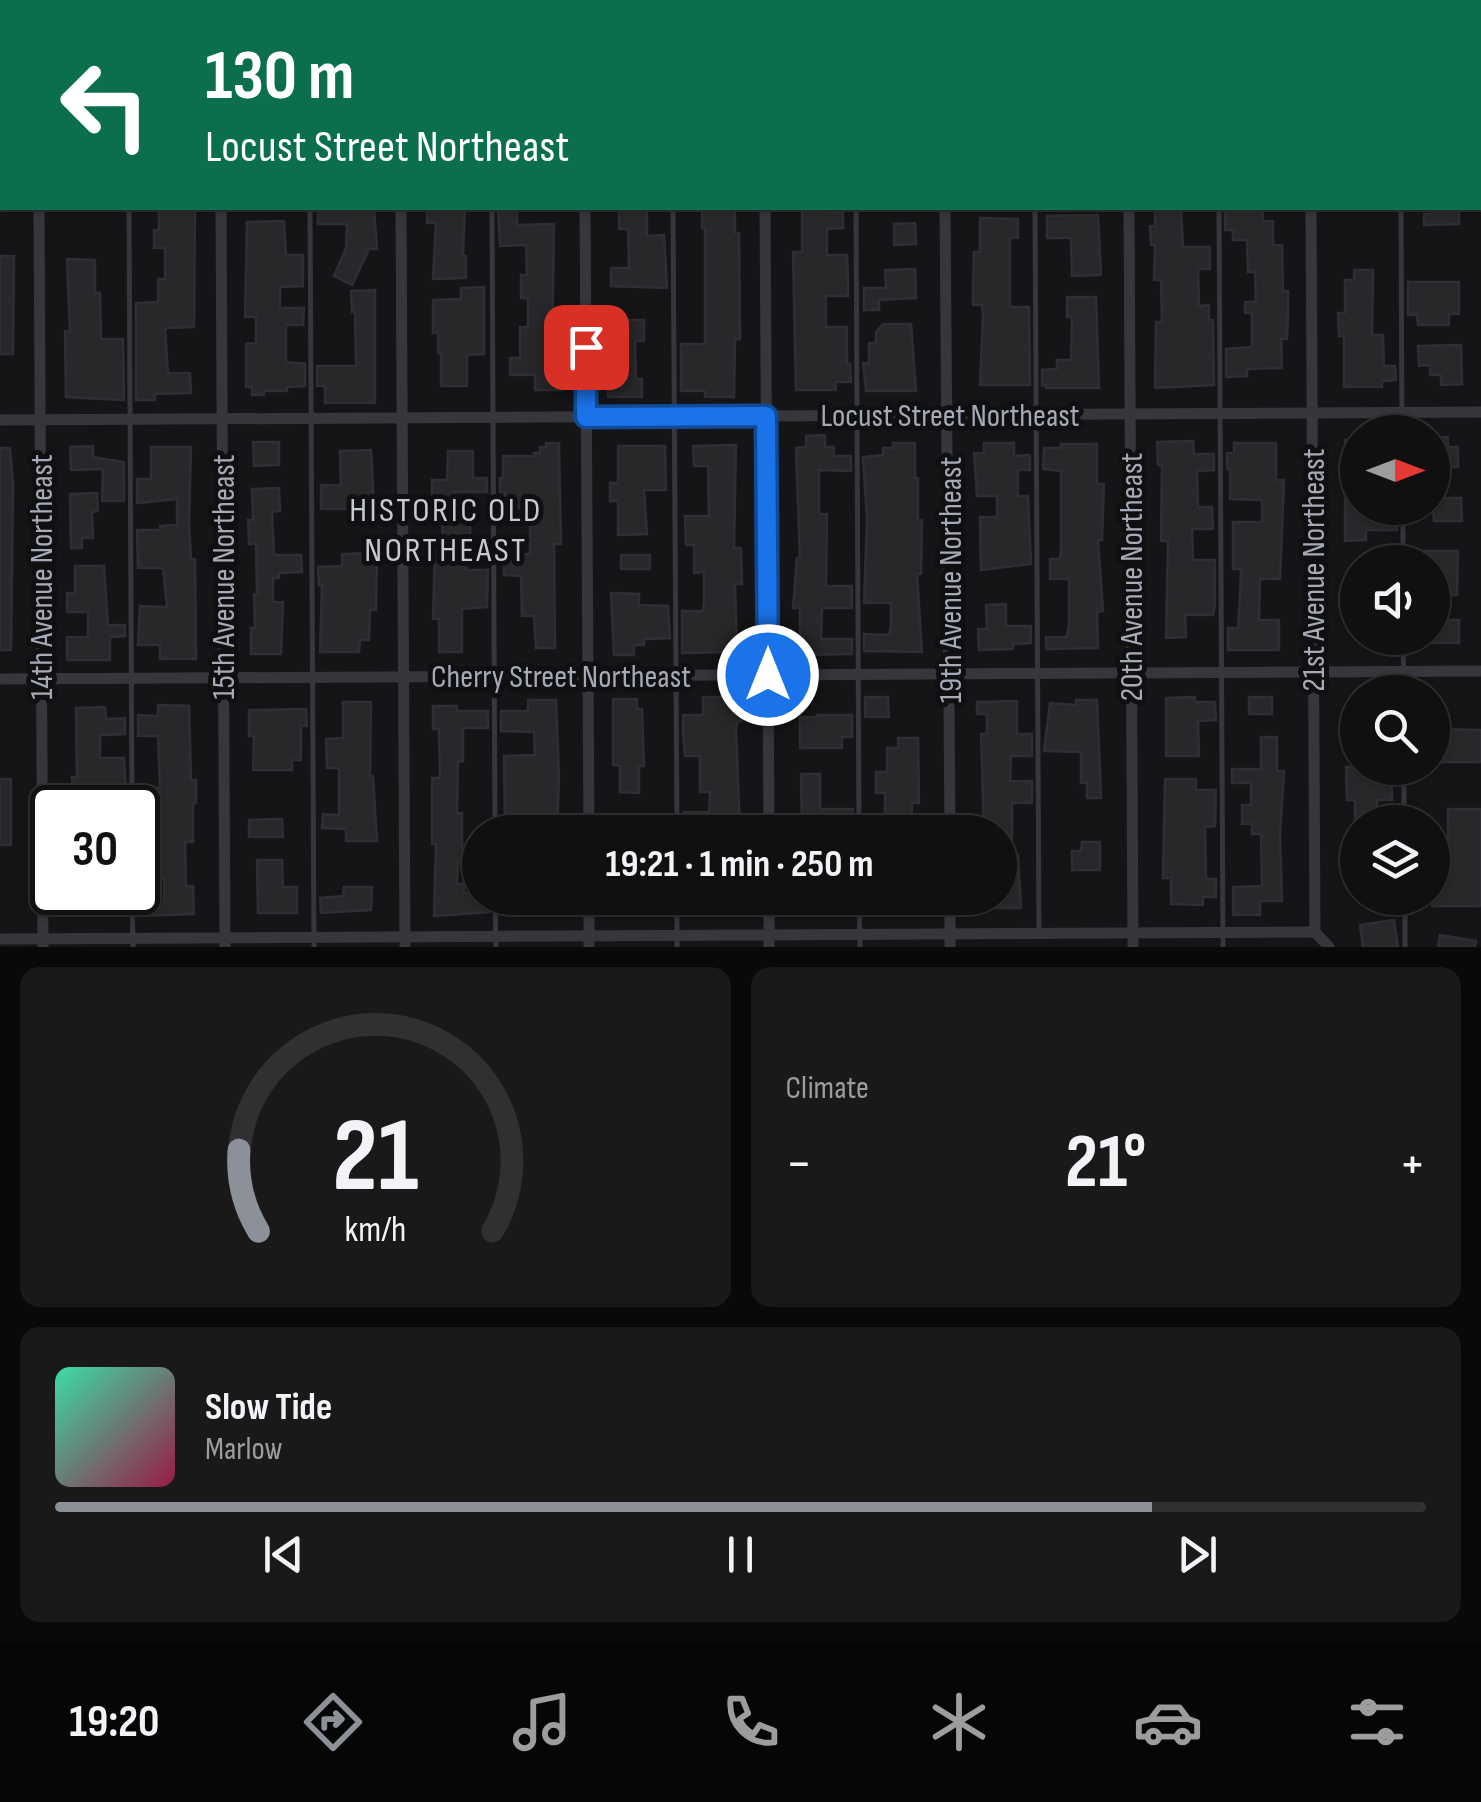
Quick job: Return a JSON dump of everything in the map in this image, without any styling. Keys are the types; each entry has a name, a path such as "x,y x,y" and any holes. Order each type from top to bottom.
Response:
{"street":[{"name":"14th Avenue Northeast","path":"39,210 43,943"},
{"name":"15th Avenue Northeast","path":"221,210 225,942"},
{"path":"401,210 405,942"},
{"path":"585,210 589,815"},
{"path":"765,210 768,815"},
{"name":"19th Avenue Northeast","path":"945,210 950,815"},
{"name":"20th Avenue Northeast","path":"1129,210 1133,947"},
{"name":"21st Avenue Northeast","path":"1311,210 1315,932"},
{"name":"Locust Street Northeast","path":"0,420 1481,412"},
{"name":"Cherry Street Northeast","path":"0,679 1481,671"},
{"path":"589,915 589,941"},
{"path":"769,915 769,941"},
{"path":"950,915 950,941"},
{"path":"0,939 43,943 950,941 1039,934 1315,932 1329,947"}],"lane":[{"path":"129,210 132,785"},
{"path":"310,210 314,942"},
{"path":"492,210 495,815"},
{"path":"674,210 677,815"},
{"path":"856,210 859,815"},
{"path":"1035,210 1039,934"},
{"path":"1219,210 1223,947"},
{"path":"1401,210 1402,412"},
{"path":"1404,655 1404,672"},
{"path":"132,915 133,943"},
{"path":"496,915 496,942"},
{"path":"677,915 678,941"},
{"path":"859,915 860,941"},
{"path":"1405,915 1405,947"}],"building":[{"path":"159,210 195,210 194,327 165,328 168,373 190,373 191,393 155,394 155,400 136,400 136,303 158,302 158,279 165,279 165,248 154,248 154,230 159,230"},
{"path":"318,210 374,210 377,249 369,249 352,285 334,276 346,248 347,224 318,224"},
{"path":"427,210 465,210 466,278 433,279 436,223 427,223"},
{"path":"498,210 517,210 517,225 554,224 552,355 562,355 562,390 535,390 535,375 510,375 510,358 520,358 520,327 528,327 528,298 521,298 521,275 527,275 526,245 500,246"},
{"path":"619,210 647,210 647,236 664,235 667,288 611,286 611,268 629,268 628,229 619,229"},
{"path":"702,210 735,210 735,233 739,233 740,339 735,339 734,397 705,397 705,391 681,391 681,344 705,344"},
{"path":"802,210 843,213 843,228 827,229 827,255 847,255 848,296 826,296 826,327 847,327 851,382 835,382 836,390 796,390 793,252 802,252"},
{"path":"1155,210 1181,210 1183,247 1210,247 1210,269 1198,269 1199,306 1209,305 1209,320 1213,320 1214,385 1155,388 1156,322 1162,322 1161,280 1154,280 1155,245 1151,245 1150,226 1155,226"},
{"path":"1432,210 1459,210 1459,224 1424,225 1424,214 1432,214"},
{"path":"1225,212 1263,212 1263,221 1273,221 1273,245 1282,245 1283,291 1288,291 1288,313 1287,339 1281,339 1282,368 1247,369 1247,376 1226,377 1226,349 1252,347 1252,313 1245,313 1245,302 1256,302 1255,272 1248,272 1247,240 1233,240 1233,230 1225,230"},
{"path":"1098,215 1101,275 1072,276 1071,238 1047,238 1047,216"},
{"path":"980,218 1018,219 1018,238 1010,238 1010,307 1029,307 1030,385 980,385 983,315 982,305 973,305 973,286 974,252 980,252"},
{"path":"284,221 286,255 303,255 303,286 280,287 280,308 304,308 303,325 286,325 286,362 305,364 305,386 252,395 252,387 246,387 246,344 256,343 256,317 245,317 247,222"},
{"path":"915,223 916,244 894,245 894,224"},
{"path":"0,256 14,256 13,354 0,354"},
{"path":"67,259 95,260 101,339 123,339 124,400 66,397 65,331 70,331"},
{"path":"915,269 916,298 879,300 879,310 864,310 864,288 886,288 885,270"},
{"path":"1354,270 1373,270 1372,335 1383,335 1384,366 1395,366 1396,380 1382,381 1382,387 1344,387 1344,336 1339,336 1338,313 1345,313 1345,280 1354,280"},
{"path":"1408,282 1459,282 1459,314 1449,314 1449,325 1418,325 1417,315 1408,315"},
{"path":"484,287 484,354 467,355 467,386 441,386 438,332 433,333 433,300 461,299 461,288"},
{"path":"375,290 375,403 325,403 325,386 317,386 317,366 356,366 351,291"},
{"path":"1067,297 1096,297 1099,388 1042,385 1042,370 1057,369 1057,360 1071,360 1072,317 1067,317"},
{"path":"614,320 644,320 644,341 635,341 636,379 642,379 642,397 608,397 608,379 613,379"},
{"path":"883,324 911,324 916,391 866,391 863,363 869,363 869,343 876,343 876,332"},
{"path":"1461,345 1462,384 1441,385 1441,375 1430,375 1430,365 1419,366 1418,346"},
{"path":"825,435 825,447 834,447 834,456 851,456 851,471 819,470 819,514 827,514 826,586 852,586 852,608 822,608 821,639 852,639 852,654 800,655 800,608 793,608 800,558 796,448 806,447 806,436"},
{"path":"1193,441 1194,454 1214,454 1214,470 1197,471 1198,507 1212,507 1213,529 1192,529 1193,560 1215,560 1215,603 1213,615 1185,615 1186,637 1166,638 1168,541 1161,541 1162,465 1158,465 1157,442"},
{"path":"253,442 279,442 279,465 254,466"},
{"path":"546,443 559,443 561,544 554,544 555,648 536,648 534,616 522,616 521,576 504,575 504,554 530,554 530,508 504,508 505,492 500,492 500,478 503,456 534,456"},
{"path":"893,443 915,443 918,520 922,520 921,574 917,574 922,652 864,651 864,634 889,635 891,603 864,603 867,519 863,457 883,455 883,448 893,448"},
{"path":"984,443 1014,443 1014,456 1030,455 1030,470 1018,470 1018,496 1028,496 1031,564 981,570 980,517 997,517 997,496 977,496 974,453 984,453"},
{"path":"1234,443 1276,443 1276,480 1284,480 1280,579 1260,579 1259,620 1279,620 1279,650 1228,650 1228,628 1238,628 1240,595 1241,569 1233,569 1233,522 1262,522 1262,500 1230,499 1227,453 1234,453"},
{"path":"1061,444 1097,444 1097,484 1104,484 1102,540 1098,540 1103,611 1097,612 1098,648 1046,649 1046,637 1067,637 1069,625 1069,579 1050,579 1050,559 1060,559 1061,471 1043,469 1044,448 1061,448"},
{"path":"736,445 734,548 741,548 742,584 735,584 737,652 682,653 682,611 703,611 704,601 704,572 694,573 694,545 686,545 685,516 709,516 708,466 694,466 693,446"},
{"path":"93,446 93,457 124,462 124,501 102,501 103,469 71,470 70,447"},
{"path":"618,446 665,446 666,490 644,490 647,534 618,535 618,501 610,501 610,483 618,483"},
{"path":"151,447 191,447 189,525 191,559 195,559 196,659 160,659 160,645 138,645 140,606 167,607 163,568 138,568 137,530 177,525 177,499 137,503 137,479 151,479"},
{"path":"1450,447 1458,447 1458,467 1450,467"},
{"path":"0,448 10,448 13,484 11,650 0,650"},
{"path":"371,450 374,509 321,509 321,485 341,485 340,451"},
{"path":"448,451 473,451 473,478 487,478 487,492 454,492 454,518 470,518 466,570 488,570 487,607 462,609 462,652 439,652 439,619 433,619 435,550 442,550 443,505 432,505 432,480 447,480"},
{"path":"279,488 280,511 272,512 274,555 301,555 302,572 279,573 279,578 273,578 273,602 283,602 281,654 251,654 257,594 256,544 249,544 252,489"},
{"path":"97,493 98,511 92,512 93,538 82,538 82,548 71,548 70,494"},
{"path":"1450,498 1461,498 1462,521 1450,521"},
{"path":"1345,525 1397,525 1397,530 1366,530 1366,540 1345,541"},
{"path":"1450,551 1458,551 1457,595 1450,595"},
{"path":"377,553 376,610 370,610 369,640 360,640 359,652 320,652 322,585 318,567 342,566 342,554"},
{"path":"621,555 650,555 650,569 621,569"},
{"path":"75,566 104,566 108,625 125,625 125,636 110,637 110,660 67,660 67,637 88,637 88,612 67,612 67,593 75,593"},
{"path":"611,593 639,594 639,605 668,606 670,638 644,639 644,645 634,645 634,655 614,655"},
{"path":"1006,604 1006,626 1031,626 1031,643 1013,644 1013,649 979,650 978,629 987,629 986,605"},
{"path":"1450,620 1459,620 1459,643 1450,643"},
{"path":"703,697 734,697 742,706 742,721 738,721 736,729 739,815 684,815 709,812 710,792 700,792 700,756 685,756 683,734 683,715 703,715"},
{"path":"865,697 888,697 889,717 865,717"},
{"path":"1195,697 1195,702 1215,702 1216,720 1198,721 1199,756 1166,756 1166,698"},
{"path":"1249,697 1272,697 1272,714 1249,714"},
{"path":"613,699 637,699 637,709 642,709 644,766 639,766 639,793 620,792 620,766 613,765"},
{"path":"528,700 556,700 558,815 505,815 504,756 535,755 534,732 501,731 501,711 528,711"},
{"path":"1076,700 1097,700 1101,798 1087,798 1087,783 1081,783 1081,752 1044,751 1050,703 1076,705"},
{"path":"1017,701 1017,734 1032,734 1032,756 1011,756 1010,781 1032,781 1032,803 1012,803 1012,815 983,815 981,734 987,734 987,714 977,714 977,702"},
{"path":"343,702 371,702 370,776 377,841 346,841 346,829 322,828 323,814 339,815 339,768 327,768 326,739 343,738"},
{"path":"158,705 189,706 191,780 196,780 196,803 193,842 185,842 186,886 193,886 194,914 139,916 160,915 160,901 164,901 164,878 160,878 158,736 138,736 138,715 158,716"},
{"path":"433,706 488,711 488,728 463,728 463,761 458,762 457,813 462,813 462,861 458,862 457,884 462,884 462,914 434,916 436,844 432,844 432,778 440,778 439,729 433,729"},
{"path":"105,707 106,719 125,718 125,734 100,735 100,758 124,758 125,785 72,785 72,777 77,777 76,708"},
{"path":"306,709 307,726 301,726 301,760 292,760 292,770 253,770 254,736 249,736 249,710"},
{"path":"852,715 852,737 842,737 842,748 800,748 800,717"},
{"path":"1450,729 1481,730 1481,762 1450,762"},
{"path":"1261,737 1277,737 1277,771 1284,771 1280,834 1282,901 1260,901 1260,915 1233,915 1233,887 1262,886 1261,834 1252,834 1252,824 1242,824 1242,805 1251,805 1251,783 1232,783 1232,769 1261,769"},
{"path":"898,738 918,738 919,803 912,803 912,815 885,815 885,793 876,793 876,772 887,772 887,748 898,748"},
{"path":"801,774 820,774 820,809 853,809 853,815 802,815"},
{"path":"0,779 11,779 11,845 0,845"},
{"path":"1165,779 1196,779 1196,790 1216,790 1215,826 1205,827 1206,879 1216,879 1216,897 1203,897 1203,905 1171,904 1171,878 1163,878"},
{"path":"1347,785 1392,785 1392,800 1355,805 1355,800 1347,800"},
{"path":"1450,809 1481,809 1481,906 1450,906"},
{"path":"282,819 283,837 249,837 249,820"},
{"path":"1082,842 1100,842 1100,870 1072,870 1072,851 1081,851"},
{"path":"1017,855 1018,855 1021,908 1017,908"},
{"path":"257,860 282,860 283,887 297,887 297,913 258,913"},
{"path":"344,887 372,887 371,910 321,913 320,898 343,896"},
{"path":"1394,920 1398,947 1363,947 1360,925"},
{"path":"1440,935 1476,941 1475,947 1438,947"}],"district":[{"name":"HISTORIC OLD NORTHEAST","path":"446,529"}],"route":[{"path":"586,347 586,417 766,416 768,675"}]}
